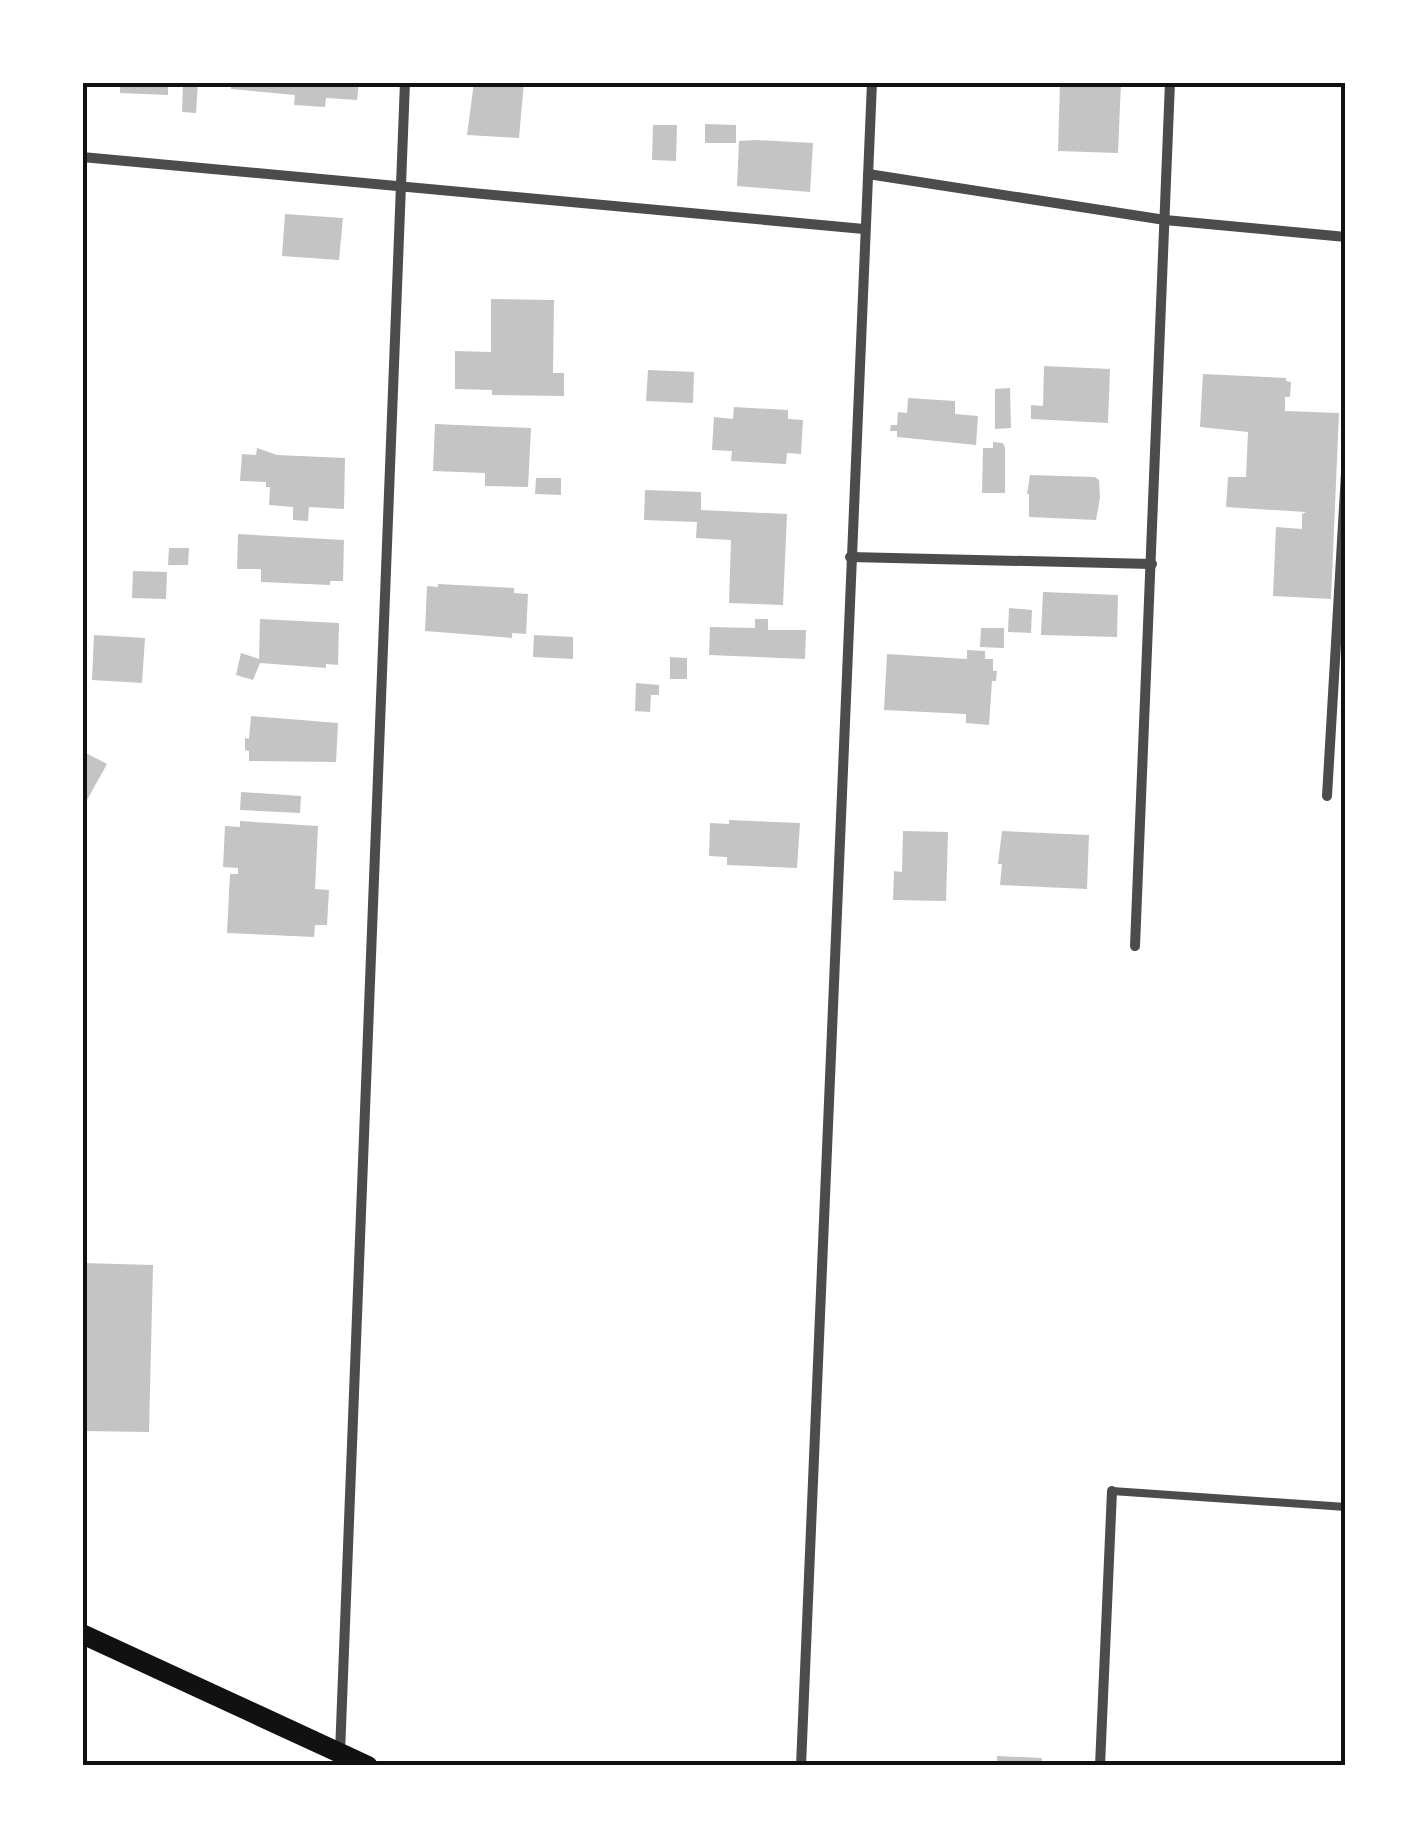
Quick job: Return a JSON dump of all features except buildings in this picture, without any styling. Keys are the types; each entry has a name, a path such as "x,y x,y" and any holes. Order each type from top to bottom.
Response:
{"main road":[{"path":"82,1634 368,1766"}],"street":[{"path":"340,1753 405,82"},
{"path":"801,1766 872,82"},
{"path":"1136,946 1170,82"},
{"path":"82,156 864,229"},
{"path":"868,174 1165,220 1346,236"},
{"path":"1327,796 1346,473"},
{"path":"850,557 1152,564"},
{"path":"1100,1766 1112,1491"}],"lane":[{"path":"1112,1491 1346,1508"}]}
